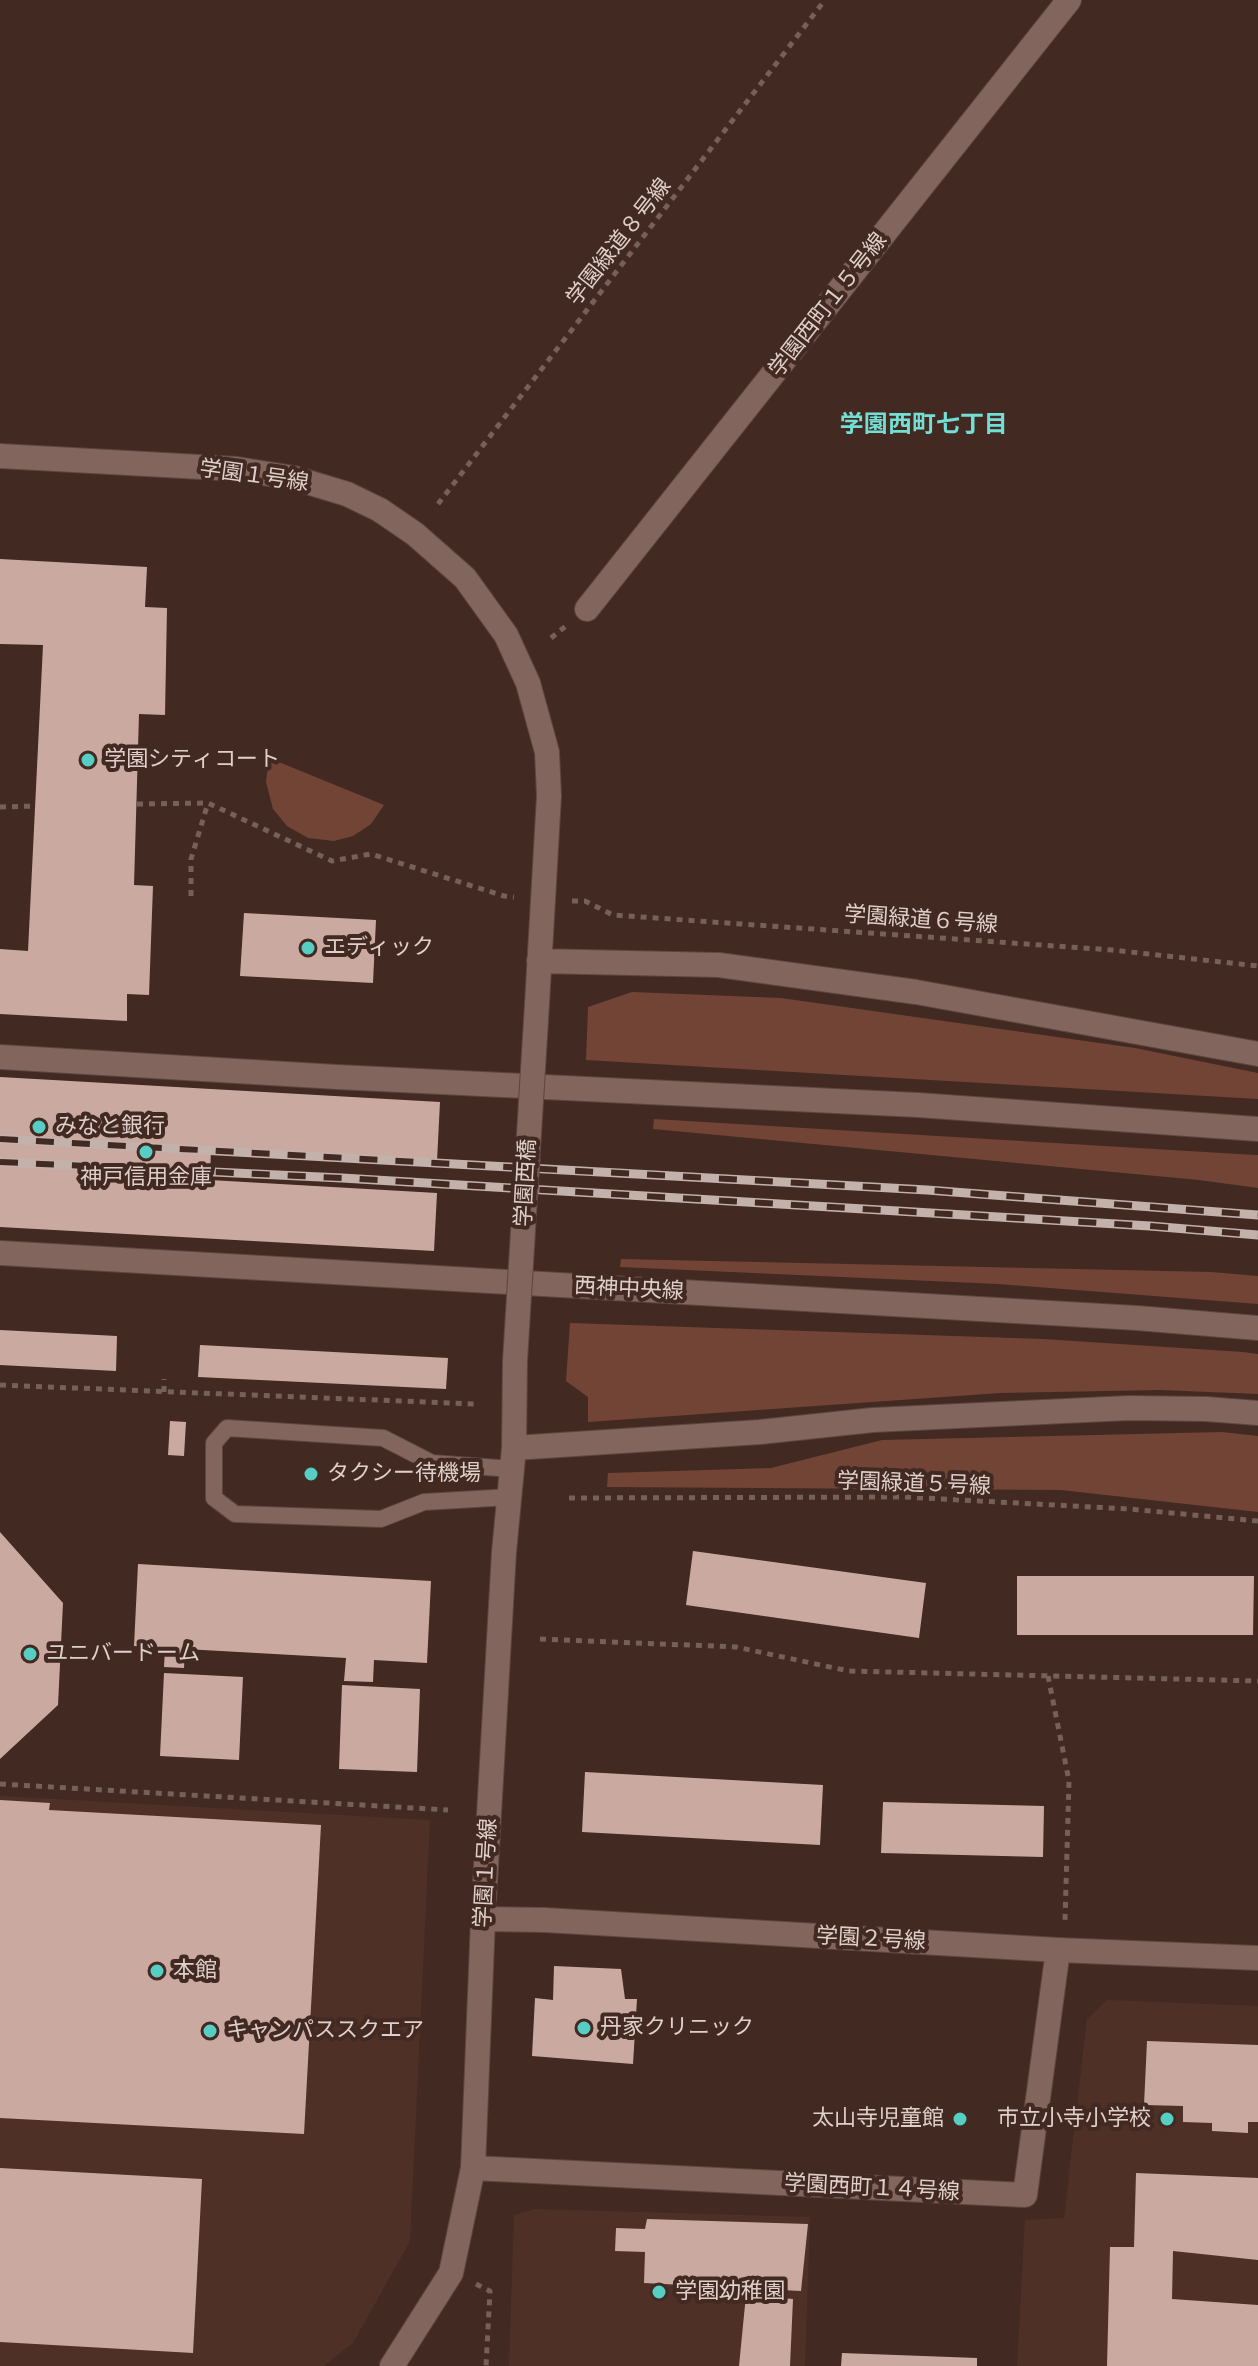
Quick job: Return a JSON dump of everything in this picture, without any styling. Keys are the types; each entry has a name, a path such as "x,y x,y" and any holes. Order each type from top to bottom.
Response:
{"street":[{"name":"学園西町１５号線","path":"587,609 1069,0"},
{"name":"学園１号線","path":"0,456 237,469 294,478 347,494 380,510 415,534 465,578 506,635 528,683 547,752 549,796 537,1004"},
{"path":"539,961 719,965 916,992 1258,1054"},
{"name":"学園西橋","path":"515,1361 537,1004"},
{"path":"0,1057 918,1105 1258,1129"},
{"name":"西神中央線","path":"0,1253 1137,1318 1258,1328"},
{"name":"学園１号線","path":"392,2366 451,2273 473,2168 483,1919 504,1552 513,1459 515,1361"},
{"path":"513,1459 873,1420 1129,1408 1258,1413"},
{"name":"学園２号線","path":"483,1919 560,1920 1058,1950 1258,1958"},
{"name":"学園西町１４号線","path":"473,2168 1025,2195 1058,1950"}],"lane":[{"path":"510,1497 424,1502 381,1519 235,1514 214,1498 214,1443 227,1428 383,1438 432,1463 513,1459"}],"path":[{"name":"学園緑道８号線","path":"438,504 825,0"},
{"path":"137,804 208,803 332,861 371,854 504,896"},
{"path":"191,896 191,859 208,803"},
{"path":"0,807 35,806"},
{"name":"学園緑道６号線","path":"585,901 613,915 1112,950 1258,966"},
{"path":"164,1379 164,1392"},
{"path":"0,1385 475,1404"},
{"name":"学園緑道５号線","path":"569,1498 905,1497 1129,1509 1258,1521"},
{"path":"540,1639 736,1647 849,1671 1258,1681"},
{"path":"1048,1676 1069,1781 1065,1921"},
{"path":"0,1784 448,1810"},
{"path":"451,2273 490,2291 486,2366"}],"shaded area":[{"path":"269,758 384,805 371,824 353,836 334,841 308,838 287,826 273,809 266,782"},
{"path":"632,992 781,998 1135,1048 1258,1073 1258,1099 586,1060 588,1007"},
{"path":"654,1119 1258,1155 1258,1188 653,1129"},
{"path":"621,1259 1211,1272 1258,1276 1258,1304 998,1284 620,1267"},
{"path":"570,1323 1043,1339 1243,1352 1258,1354 1258,1394 1160,1390 1000,1393 588,1422 588,1397 566,1381"},
{"path":"1222,1432 1258,1436 1258,1512 1061,1490 607,1487 608,1473 771,1468 882,1440"},
{"name":"キャンパススクエア","path":"0,1796 430,1820 410,2241 353,2343 323,2366 0,2366"},
{"name":"市立小寺小学校","path":"1107,2000 1258,2006 1258,2366 1017,2366 1025,2220 1064,2218 1087,2019"},
{"name":"学園幼稚園","path":"535,2209 810,2217 805,2366 509,2366 514,2215"}],"building":[{"name":"学園シティコート","path":"0,559 147,567 145,607 167,608 165,715 139,714 134,885 153,886 149,995 127,994 127,1021 0,1014 0,949 28,951 43,645 0,644"},
{"name":"エディック","path":"244,913 376,920 373,983 240,976"},
{"path":"0,1077 440,1102 437,1161 211,1148 210,1180 437,1193 434,1251 0,1227"},
{"path":"0,1330 117,1336 116,1371 0,1365"},
{"path":"200,1345 448,1358 446,1389 198,1377"},
{"path":"170,1421 186,1422 184,1456 168,1455"},
{"name":"ユニバードーム","path":"0,1532 63,1603 58,1705 0,1759"},
{"path":"693,1551 926,1583 919,1638 686,1605"},
{"path":"138,1564 431,1581 427,1663 374,1660 373,1682 344,1681 346,1658 185,1649 184,1668 164,1667 165,1648 134,1646"},
{"path":"1017,1576 1254,1576 1253,1635 1017,1635"},
{"path":"164,1673 243,1677 239,1760 160,1756"},
{"path":"342,1685 420,1689 417,1772 339,1769"},
{"path":"585,1772 823,1785 820,1845 582,1832"},
{"name":"本館","path":"0,1800 50,1803 49,1810 321,1825 304,2134 0,2118"},
{"path":"883,1802 1044,1806 1043,1857 881,1853"},
{"name":"丹家クリニック","path":"554,1966 621,1969 625,1999 637,1999 633,2064 532,2056 535,1998 553,2000"},
{"path":"1147,2041 1258,2045 1258,2122 1248,2122 1248,2133 1212,2131 1212,2123 1183,2122 1183,2106 1144,2105"},
{"path":"0,2168 202,2179 193,2353 0,2342"},
{"path":"1136,2173 1258,2178 1258,2260 1173,2251 1172,2299 1258,2305 1258,2366 1107,2366 1110,2247 1134,2247"},
{"path":"647,2219 808,2224 801,2291 644,2283 645,2252 615,2251 616,2228 645,2229"},
{"path":"746,2295 793,2299 790,2366 739,2366"},
{"path":"842,2353 977,2358 977,2366 841,2366"}],"railway":[{"path":"0,1139 927,1190 1258,1215"},
{"path":"0,1162 342,1178 1258,1235"}],"place":[{"name":"学園シティコート","path":"88,760"},
{"name":"エディック","path":"308,948"},
{"name":"みなと銀行","path":"39,1127"},
{"name":"神戸信用金庫","path":"146,1152"},
{"name":"タクシー待機場","path":"311,1474"},
{"name":"ユニバードーム","path":"30,1654"},
{"name":"本館","path":"157,1971"},
{"name":"丹家クリニック","path":"584,2028"},
{"name":"キャンパススクエア","path":"210,2031"},
{"name":"太山寺児童館","path":"960,2119"},
{"name":"市立小寺小学校","path":"1167,2119"},
{"name":"学園幼稚園","path":"659,2292"}],"district":[{"name":"学園西町七丁目","path":"924,425"}]}
